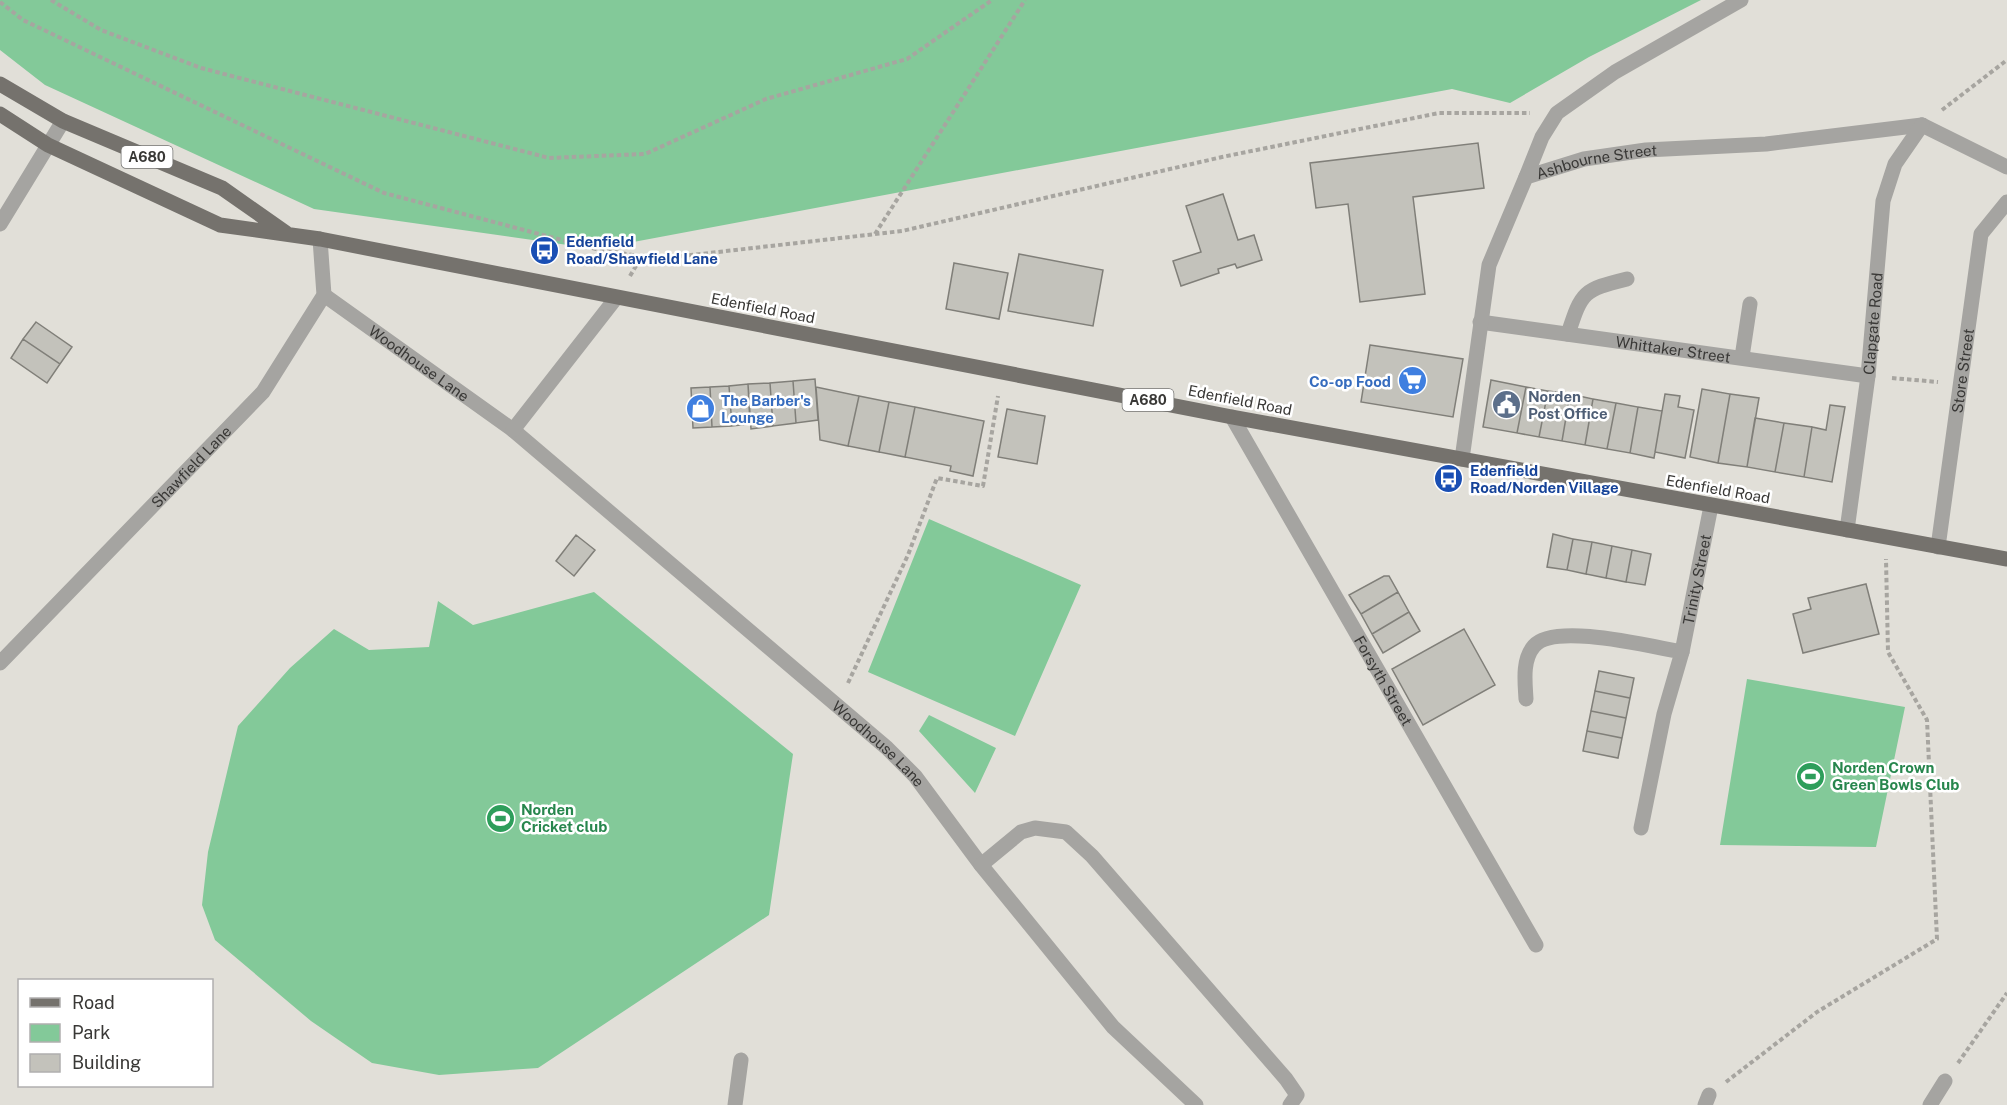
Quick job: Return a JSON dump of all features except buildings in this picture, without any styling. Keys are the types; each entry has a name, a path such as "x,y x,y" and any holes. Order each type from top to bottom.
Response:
{"main road":[{"name":"Edenfield Road","path":"0,84 63,121 222,188 291,236"},
{"name":"Edenfield Road","path":"0,114 48,145 220,225 320,239 1232,417 1847,531 2007,558"}],"street":[{"path":"1526,177 1542,136 1557,113 1615,72 1741,0"},
{"path":"0,224 63,121"},
{"path":"1922,125 2007,168"},
{"name":"Ashbourne Street","path":"1462,459 1489,265 1526,177 1584,159 1646,150 1766,144 1922,125"},
{"name":"Clapgate Road","path":"1847,531 1868,376 1883,201 1895,164 1922,125"},
{"name":"Store Street","path":"1938,547 1981,234 2007,202"},
{"path":"320,239 324,295"},
{"path":"1568,334 1578,305 1585,293 1598,286 1626,279"},
{"name":"Woodhouse Lane","path":"324,295 513,430 838,705 915,776 981,865 1113,1027 1196,1105"},
{"name":"Shawfield Lane","path":"0,663 263,392 324,295"},
{"path":"513,430 616,298"},
{"path":"1742,357 1750,304"},
{"name":"Whittaker Street","path":"1480,322 1868,376"},
{"name":"Forsyth Street","path":"1232,417 1536,945"},
{"name":"Trinity Street","path":"1641,828 1664,714 1682,652 1711,506"},
{"path":"1526,699 1526,663 1529,654 1540,640 1555,634 1575,635 1682,652"},
{"path":"981,865 1021,832 1035,828 1066,832 1092,856 1286,1079 1297,1095 1290,1105"},
{"path":"735,1105 741,1060"},
{"path":"1930,1105 1945,1081"}],"path":[{"path":"51,0 101,30 201,68 549,158 645,154 766,99 907,59 992,0"},
{"path":"875,234 1025,0"},
{"path":"0,2 23,20 384,193 596,249 655,259"},
{"path":"1922,125 2007,60"},
{"path":"616,298 639,261 902,231 1222,157 1439,113 1557,113"},
{"path":"838,705 908,555 938,478 983,486 1002,371"},
{"path":"1868,376 1959,384"},
{"path":"1707,1100 1817,1012 1937,939 1927,720 1888,652 1886,537"},
{"path":"1945,1081 2007,993"}],"green space":[{"path":"0,0 1701,0 1589,57 1510,103 1452,89 596,249 314,209 45,85 0,50"},
{"path":"929,519 1081,585 1015,736 868,672"},
{"name":"Norden Cricket club","path":"594,592 793,754 769,915 538,1068 439,1075 372,1063 311,1021 215,940 202,905 208,852 238,726 290,668 334,629 369,650 429,647 438,601 473,625"},
{"name":"Norden Crown Green Bowls Club","path":"1747,679 1905,707 1876,847 1720,845"},
{"path":"929,715 996,748 975,793 919,731"}],"place":[{"name":"Edenfield Road/Shawfield Lane","path":"545,250"},
{"name":"Co-op Food","path":"1412,381"},
{"name":"Norden Post Office","path":"1507,405"},
{"name":"The Barber's Lounge","path":"700,409"},
{"name":"Edenfield Road/Norden Village","path":"1449,479"},
{"name":"Norden Crown Green Bowls Club","path":"1811,776"},
{"name":"Norden Cricket club","path":"500,818"}]}
